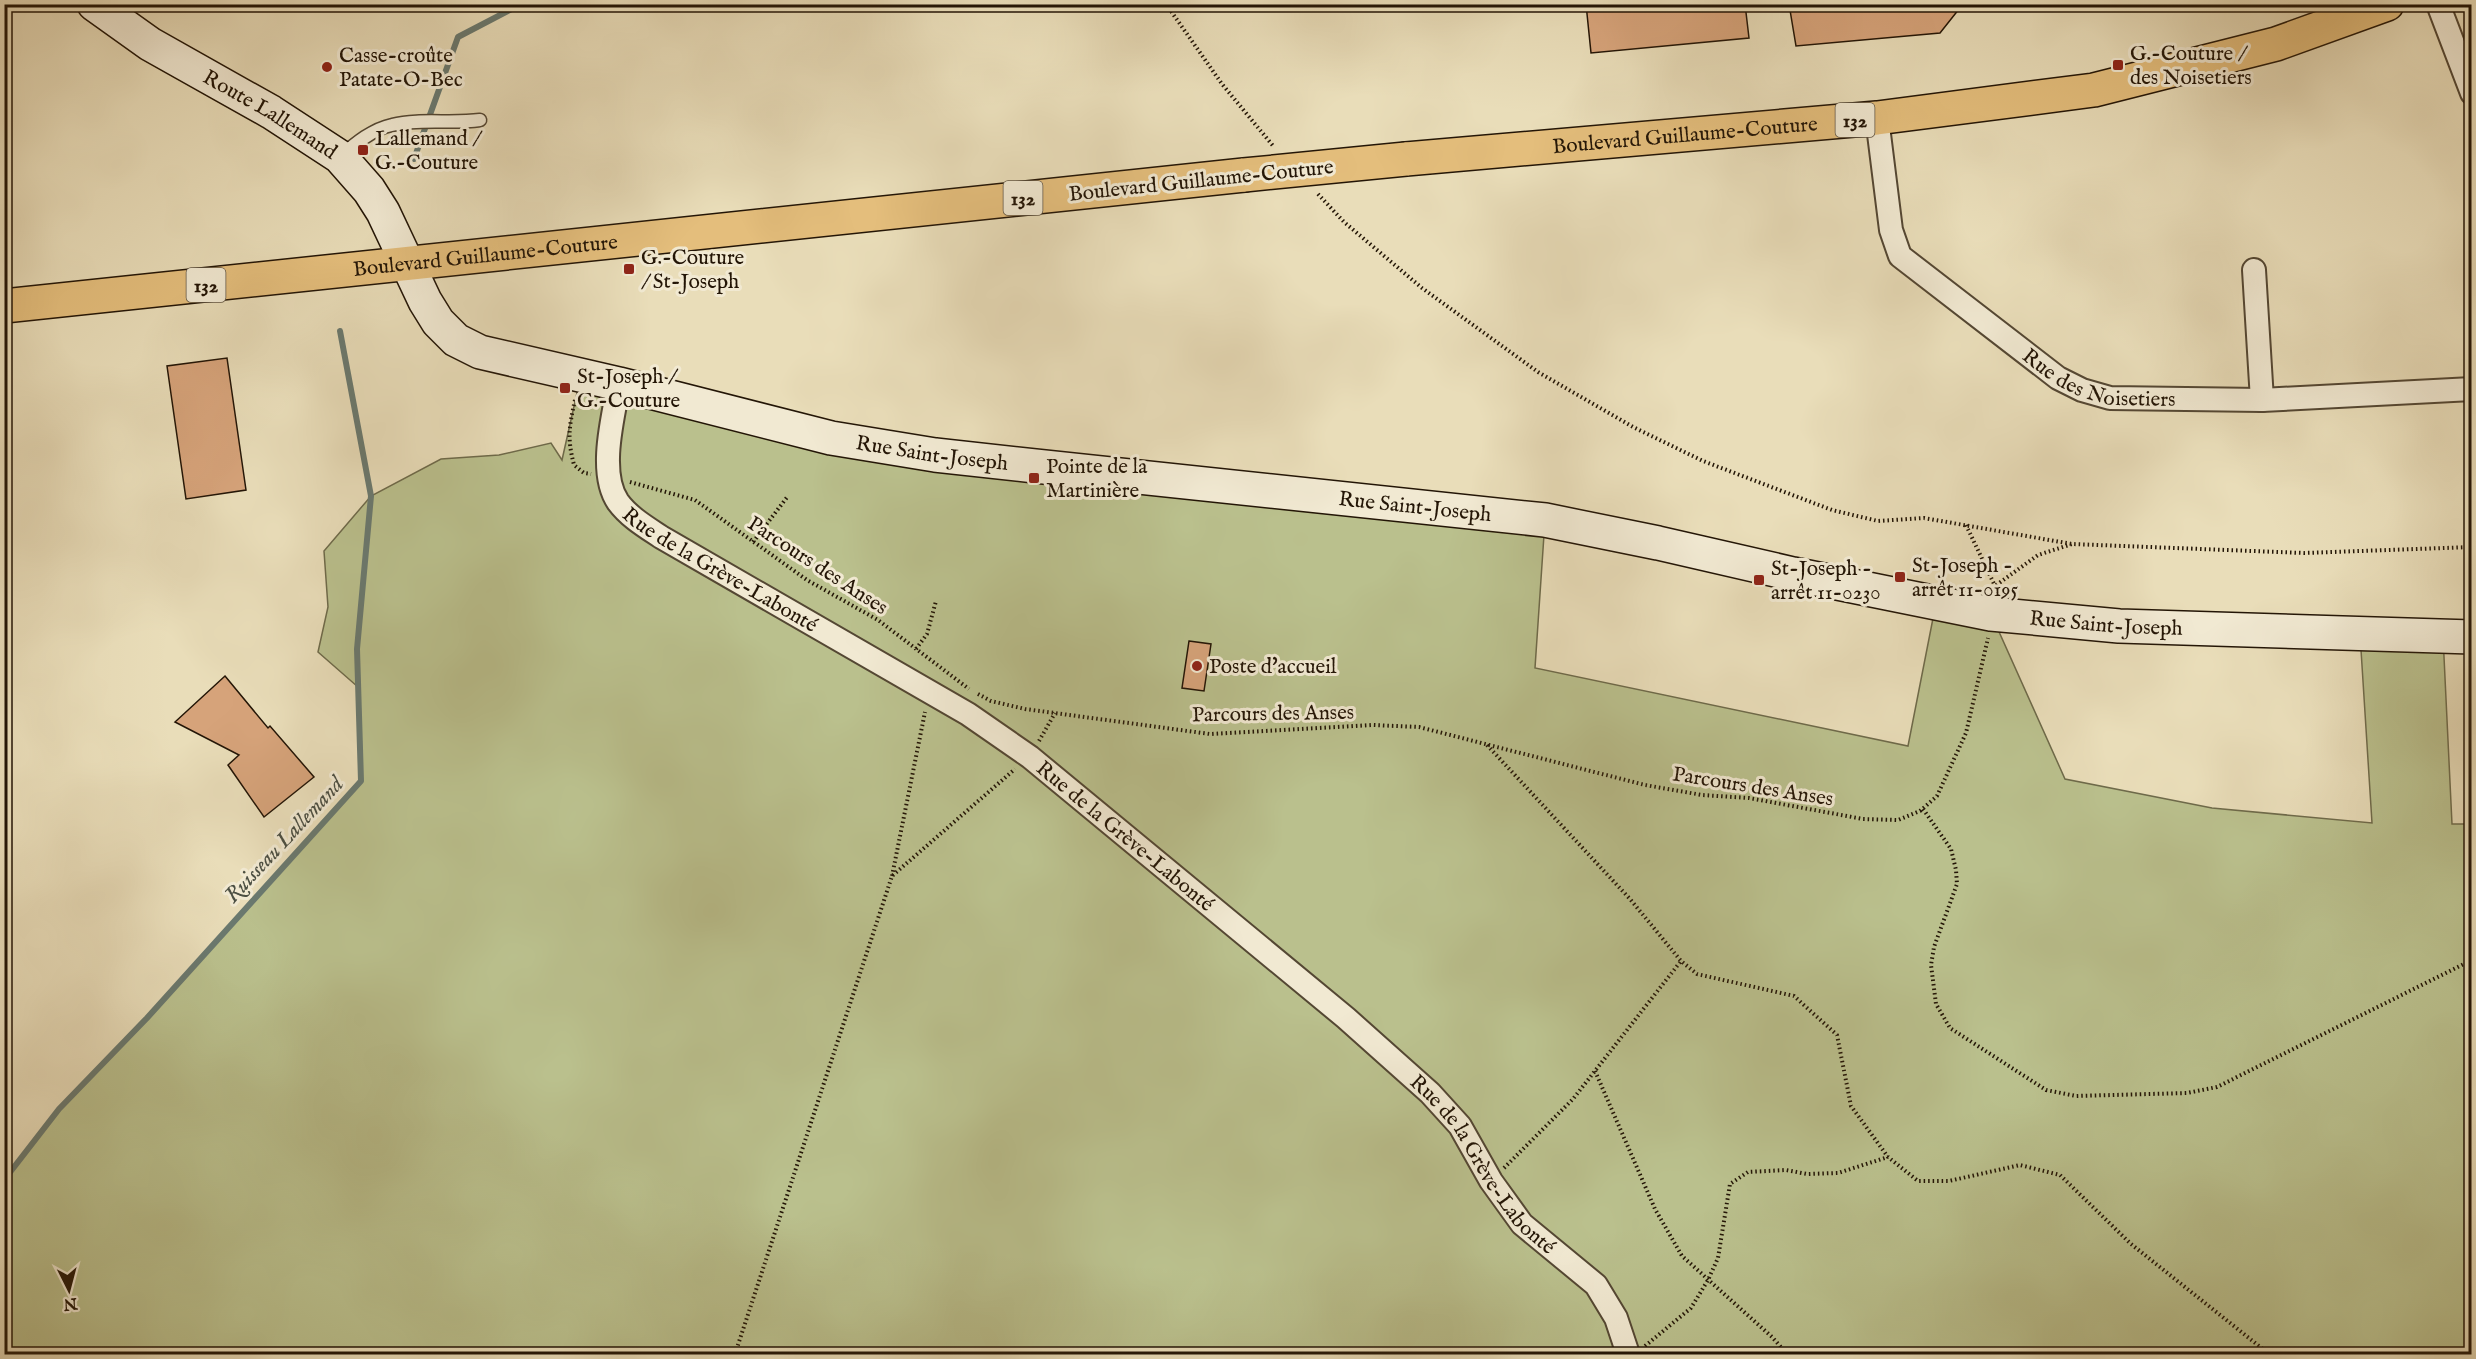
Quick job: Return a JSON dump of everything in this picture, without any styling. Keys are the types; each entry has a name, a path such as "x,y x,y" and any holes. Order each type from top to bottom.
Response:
{"main road":[{"name":"Boulevard Guillaume-Couture","path":"4,306 1244,175 1877,118 2094,90 2276,44 2387,4"}],"street":[{"name":"Route Lallemand","path":"94,4 150,44 271,112 340,157 369,190 383,212 408,263"},
{"path":"2438,4 2472,93"},
{"name":"Rue des Noisetiers","path":"1877,118 1891,230 1900,256 2058,378 2082,390 2110,398 2262,400 2472,389"},
{"name":"Rue Saint-Joseph","path":"408,263 425,301 438,322 456,340 480,352 619,384 831,438 1035,466 1545,520 1991,614 2119,626 2472,637"},
{"path":"2254,270 2262,400"},
{"name":"Rue de la Grève-Labonté","path":"619,384 609,446 608,476 617,501 634,518 661,537 968,714 1030,757 1346,1018 1430,1093 1460,1126 1491,1181 1522,1224 1596,1285 1636,1351"}],"lane":[{"path":"340,157 361,139 391,125 459,123 480,120"}],"path":[{"path":"1166,4 1222,84 1275,148"},
{"path":"1313,189 1344,222 1422,288 1538,372 1633,427 1713,465 1855,517 1878,521 1924,518 2072,544 2304,553 2472,547"},
{"name":"Parcours des Anses","path":"581,375 568,429 574,465 584,473 608,476 695,500 807,580 878,620 971,690 991,701 1055,713 1210,734 1373,725 1419,727 1645,785 1702,795 1749,798 1863,819 1898,820 1923,808 1937,796 1966,733 1989,633"},
{"path":"753,542 788,496"},
{"path":"1966,525 1995,586 2038,555 2072,544"},
{"path":"916,649 927,634 936,601"},
{"path":"735,1354 892,876 929,692"},
{"path":"892,876 1030,757 1055,713"},
{"path":"1486,744 1630,899 1681,961 1697,974 1794,996 1836,1035 1851,1106 1888,1157 1918,1181 1949,1181 2020,1165 2060,1175 2131,1244 2269,1354"},
{"path":"1923,808 1951,849 1957,884 1934,946 1931,965 1936,1004 1950,1028 2046,1090 2076,1096 2187,1093 2217,1087 2472,960"},
{"path":"1491,1181 1574,1099 1681,961"},
{"path":"1595,1071 1655,1209 1682,1256 1772,1337 1787,1354"},
{"path":"1636,1351 1691,1308 1708,1280 1718,1258 1730,1184 1748,1172 1786,1170 1807,1174 1838,1173 1888,1157"}],"green space":[{"path":"581,375 831,438 1545,520 1535,668 1908,746 1936,603 1991,614 2065,779 2212,808 2372,823 2360,634 2443,636 2452,824 2472,824 2471,1354 5,1354 4,1180 59,1109 147,1018 361,781 358,687 318,652 328,607 324,551 371,496 441,459 499,455 551,443 562,460"}],"building":[{"path":"1586,4 1745,4 1749,38 1591,53"},
{"path":"1789,4 1963,4 1940,33 1796,46"},
{"path":"227,358 246,490 186,499 167,366"},
{"name":"Poste d'accueil","path":"1189,641 1211,644 1204,691 1182,688"},
{"path":"225,676 268,728 270,726 314,777 264,817 228,765 239,755 175,722"}],"waterway":[{"path":"414,159 458,37 521,4"},
{"name":"Ruisseau Lallemand","path":"4,1180 59,1109 147,1018 361,781 357,649 371,496 340,331"}],"place":[{"name":"G.-Couture / des Noisetiers","path":"2118,65"},
{"name":"Casse-croûte Patate-O-Bec","path":"327,67"},
{"name":"Lallemand / G.-Couture","path":"363,150"},
{"name":"G.-Couture / St-Joseph","path":"629,269"},
{"name":"St-Joseph / G.-Couture","path":"565,388"},
{"name":"Pointe de la Martinière","path":"1034,478"},
{"name":"St-Joseph - arrêt 11-0195","path":"1900,577"},
{"name":"St-Joseph - arrêt 11-0230","path":"1759,580"},
{"name":"Poste d'accueil","path":"1197,666"}]}
